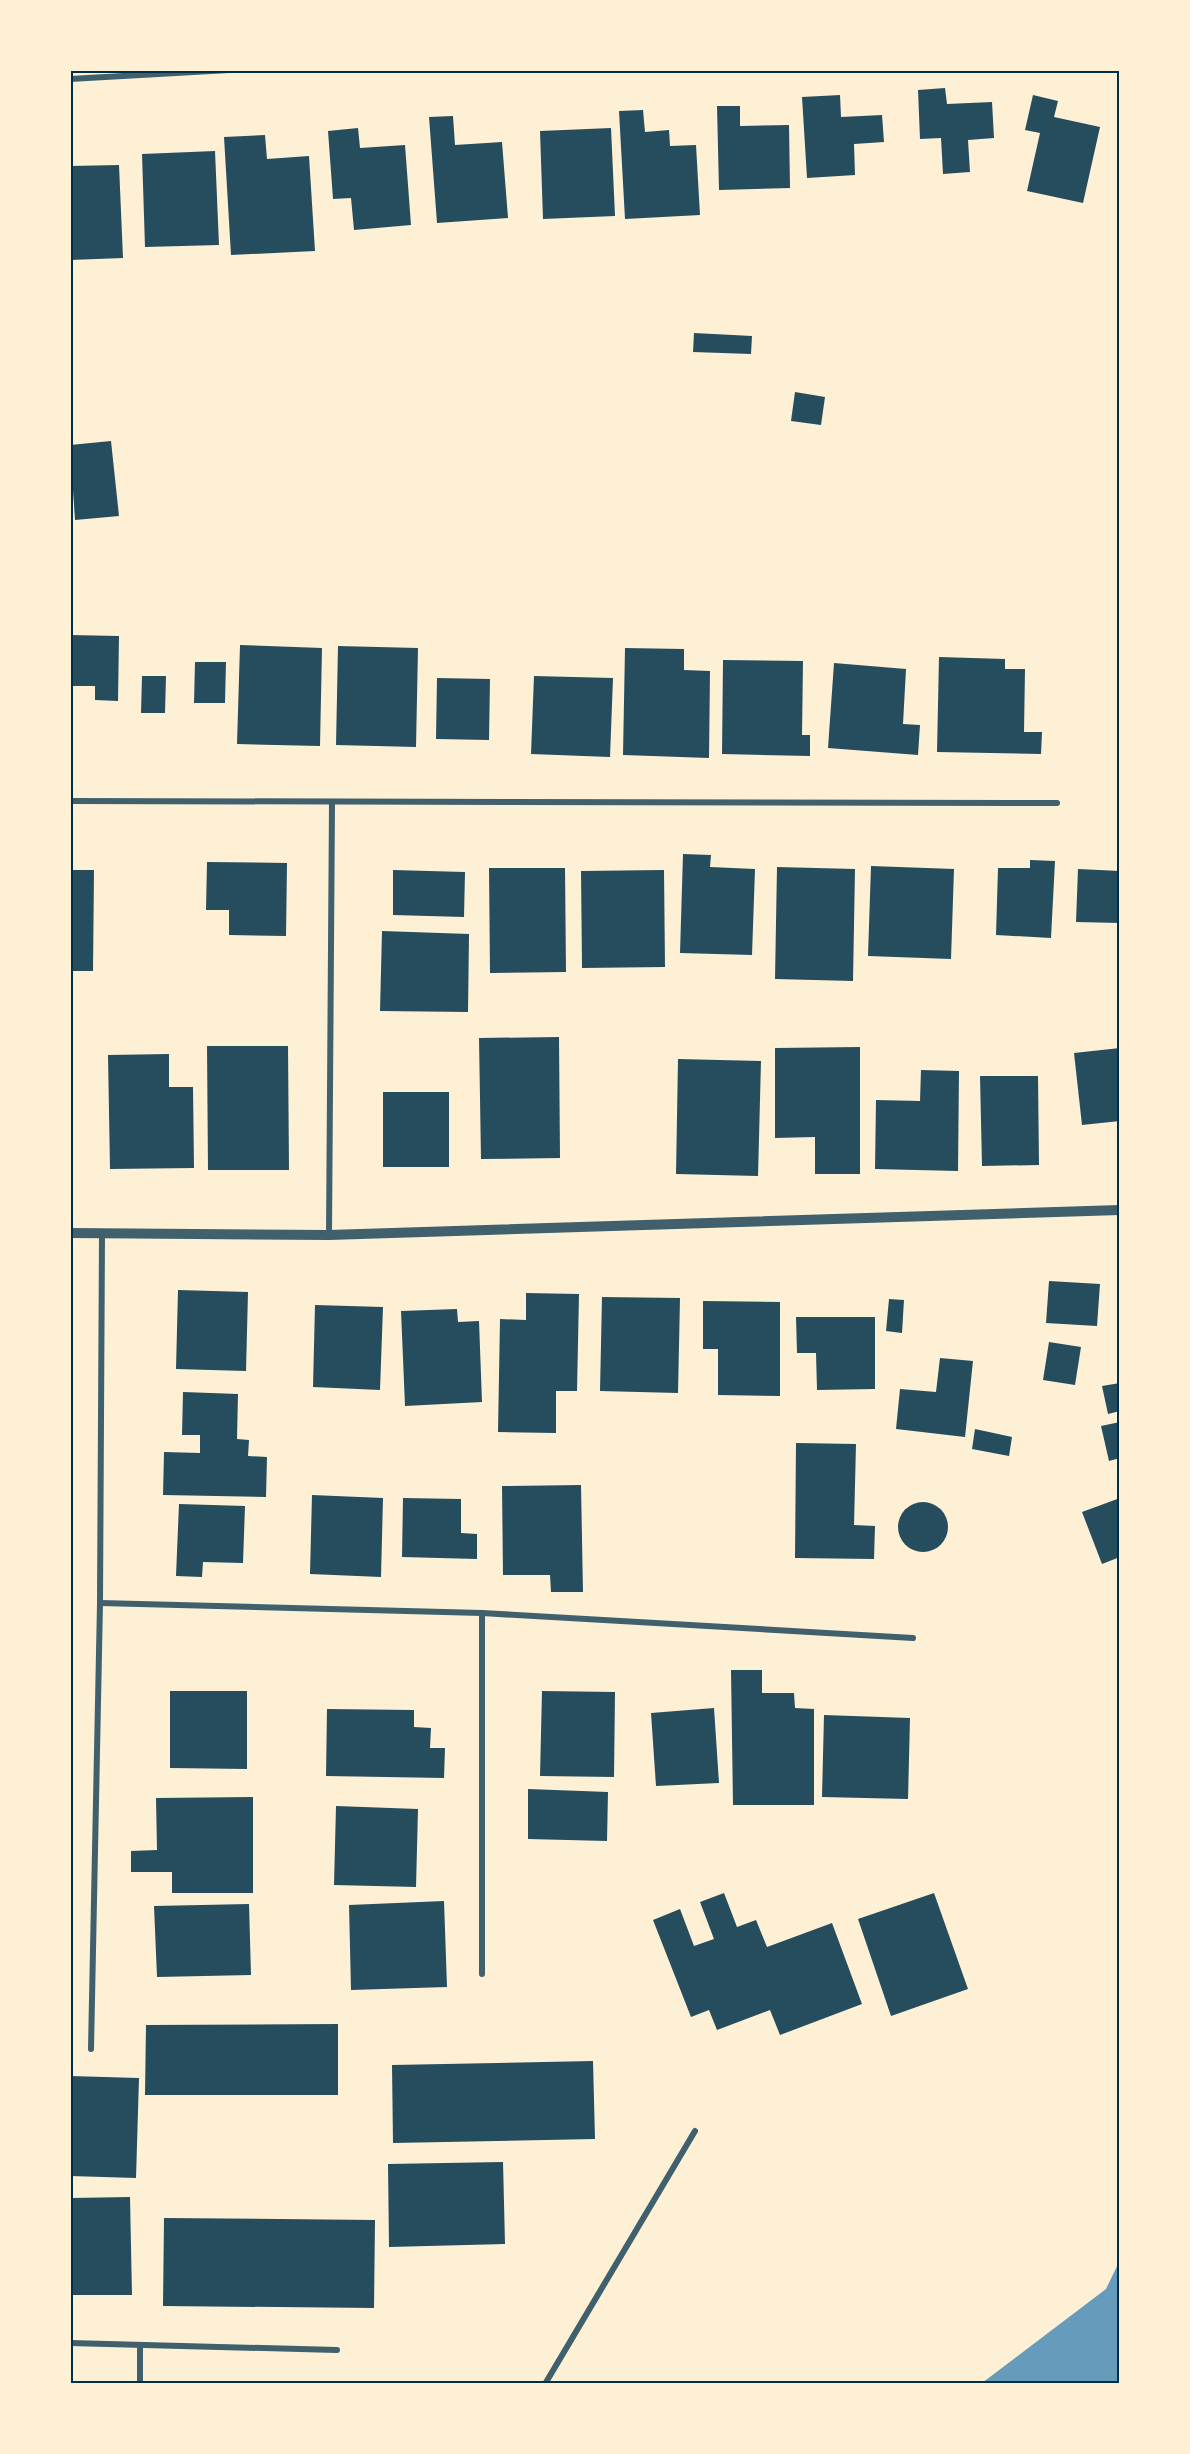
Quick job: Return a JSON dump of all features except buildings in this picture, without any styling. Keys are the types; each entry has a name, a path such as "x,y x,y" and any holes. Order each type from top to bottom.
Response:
{"street":[{"path":"70,79 229,70"},
{"path":"70,801 1057,803"},
{"path":"329,1235 333,802"},
{"path":"70,1233 329,1235 1119,1210"},
{"path":"92,2049 100,1603 102,1233"},
{"path":"100,1603 482,1613 913,1638"},
{"path":"482,1613 482,1974"},
{"path":"545,2384 694,2131"},
{"path":"70,2343 337,2350"},
{"path":"140,2345 140,2384"}],"water":[{"path":"1119,2262 1119,2383 982,2383 1106,2289"}]}
